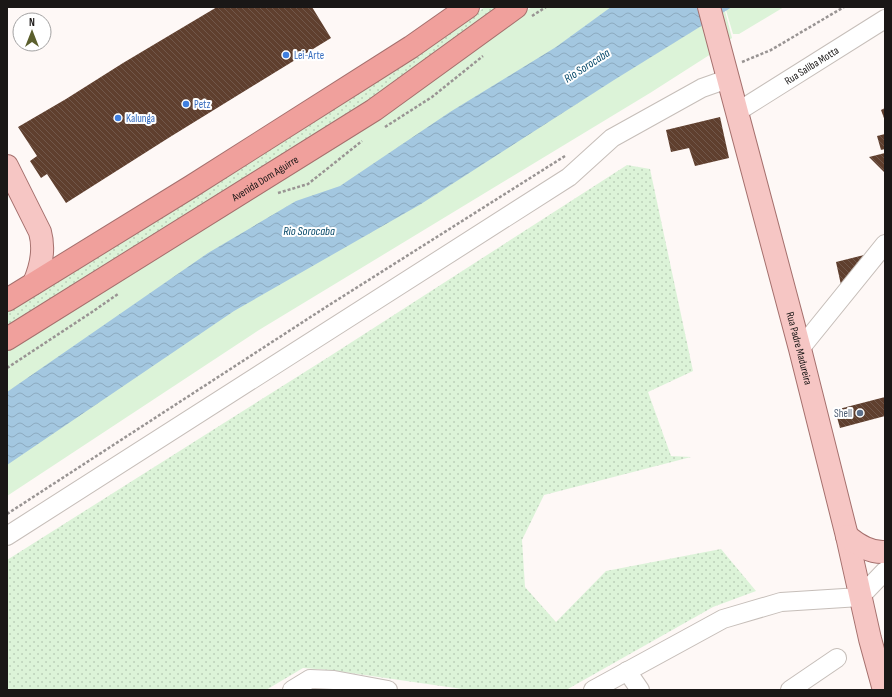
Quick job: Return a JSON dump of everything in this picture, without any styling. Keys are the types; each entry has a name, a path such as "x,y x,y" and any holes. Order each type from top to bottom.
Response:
{"highway":[{"path":"7,300 192,186 411,47 468,7"},
{"name":"Avenida Dom Aguirre","path":"7,338 374,110 516,7"}],"main road":[{"name":"Rua Padre Madureira","path":"709,7 800,349 847,536 870,639 884,690"},
{"path":"7,166 42,238 42,256 34,283"},
{"path":"847,536 858,545 867,549 885,552"}],"street":[{"name":"Rua Saliba Motta","path":"737,112 885,19"},
{"path":"7,536 569,177 612,138 702,88 719,82 727,76"},
{"path":"800,349 885,244"},
{"path":"593,690 723,619 781,602 860,597 885,571"},
{"path":"790,690 837,658"},
{"path":"628,671 640,690"},
{"path":"292,690 310,679 334,680 388,690"}],"green space":[{"path":"485,7 499,7 354,113 7,327 7,311 405,63"},
{"path":"532,7 724,7 732,38 711,54 650,93 259,330 7,496 7,347 442,72"},
{"path":"725,7 784,7 739,34 733,34"},
{"path":"627,165 650,169 693,371 648,392 671,456 691,457 544,495 522,540 525,587 556,622 606,571 721,549 756,591 713,607 566,690 469,690 330,670 303,668 266,690 7,690 7,560 327,358"}],"water":[{"name":"Rio Sorocaba","path":"611,7 732,7 614,80 421,204 234,311 7,465 7,392 208,253 296,201 340,186 450,112 556,47"}],"building":[{"path":"217,7 312,7 331,38 66,203 47,174 41,178 30,161 37,156 18,127"},
{"path":"885,108 885,121 881,110"},
{"path":"720,117 729,158 695,166 689,148 671,152 666,130"},
{"path":"885,134 885,149 881,150 877,136"},
{"path":"885,153 885,173 869,157"},
{"path":"864,255 841,285 836,262"},
{"name":"Shell","path":"885,397 885,416 840,428 835,410"}],"place":[{"name":"Lei-Arte","path":"286,55"},
{"name":"Petz","path":"186,104"},
{"name":"Kalunga","path":"118,118"},
{"name":"Shell","path":"860,413"}]}
